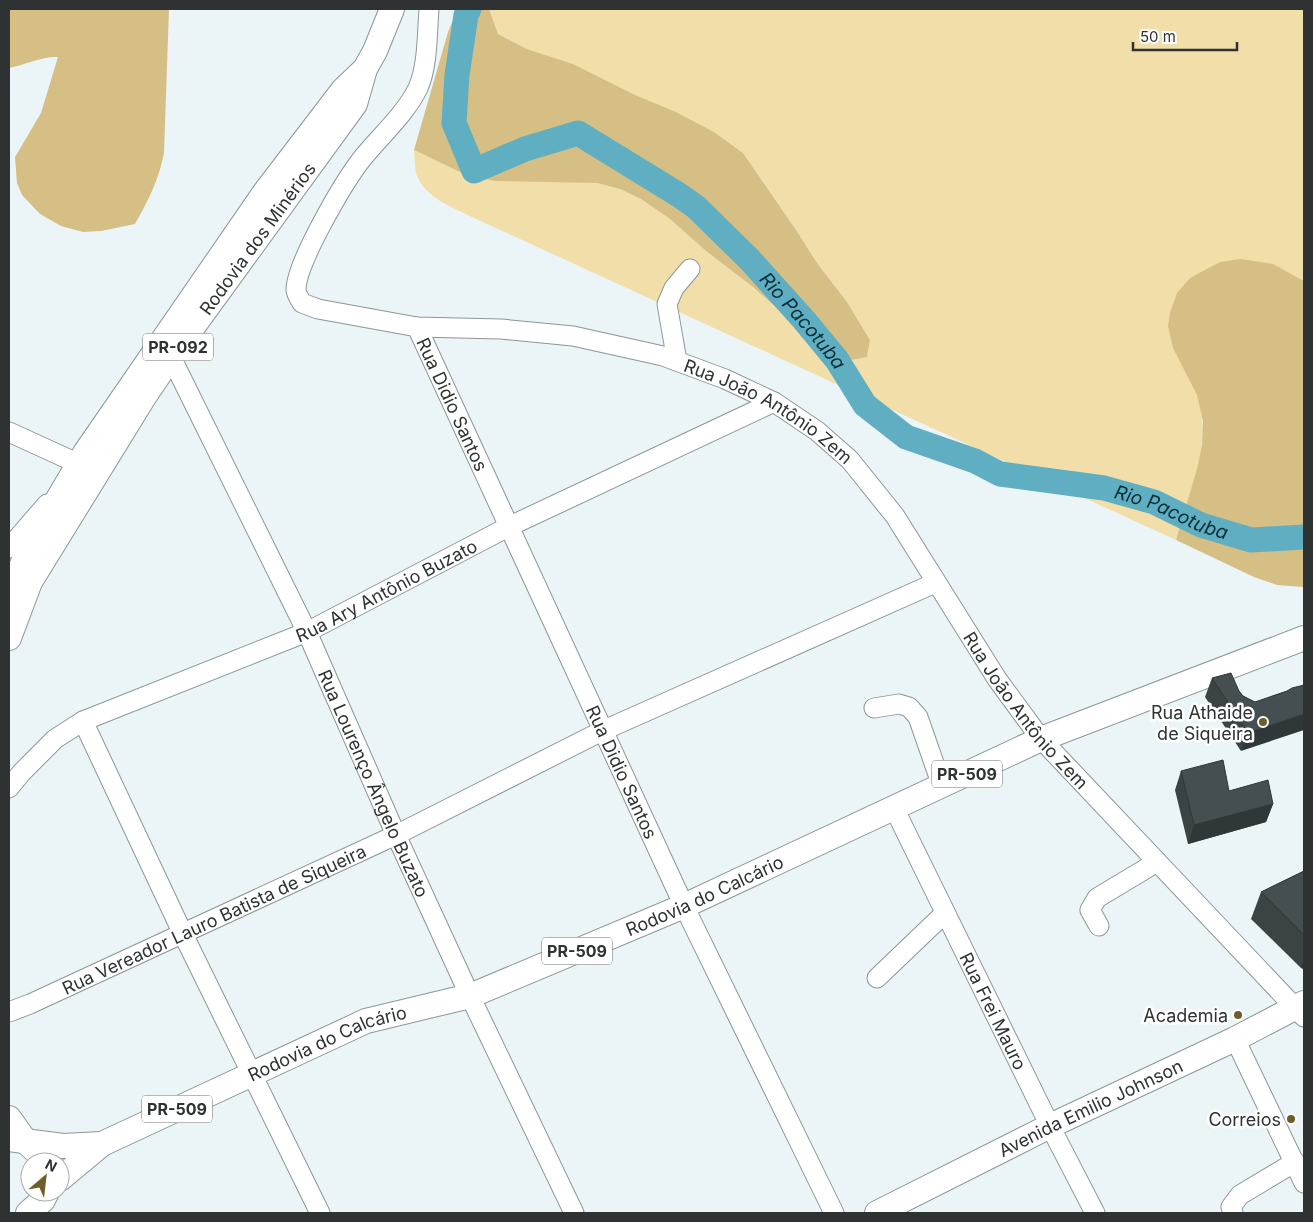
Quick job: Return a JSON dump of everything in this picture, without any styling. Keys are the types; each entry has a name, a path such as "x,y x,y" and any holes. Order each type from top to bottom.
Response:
{"main road":[{"name":"Rodovia dos Minérios","path":"9,638 30,582 144,397 355,104 365,69 375,51 392,9"},
{"name":"Rodovia dos Minérios","path":"9,590 42,526 79,464 266,192 343,90 365,69"},
{"name":"Rodovia do Calcário","path":"70,1171 102,1144 366,1021 470,996 684,906 1041,739 1231,677 1304,638"},
{"name":"Avenida Emilio Johnson","path":"877,1213 1238,1045 1302,1011"},
{"path":"9,1118 18,1140 37,1152"},
{"name":"Avenida Emilio Johnson","path":"904,1213 1054,1132"},
{"name":"Rodovia do Calcário","path":"18,1140 63,1146 102,1144"},
{"path":"28,1213 42,1202"}],"street":[{"name":"Rua João Antônio Zem","path":"429,9 423,69 418,88 407,105 360,162 324,221 301,265 296,291 302,304 318,309 417,327 501,329 573,336 663,356 725,379 774,402 816,431 850,460 894,516 996,679 1041,739 1302,1011"},
{"path":"677,361 667,304 674,288 690,269"},
{"name":"Rua Didio Santos","path":"417,327 684,906 834,1213"},
{"name":"Rua Lourenço Ângelo Buzato","path":"171,357 307,632 396,835 470,996 574,1213"},
{"name":"Rua Ary Antônio Buzato","path":"9,788 55,739 83,721 307,632 508,527 774,402"},
{"path":"9,432 79,464"},
{"path":"9,548 43,507 60,495"},
{"name":"Rua Vereador Lauro Batista de Siqueira","path":"9,1012 396,835 602,731 935,582"},
{"path":"874,708 899,704 909,707 918,717 942,786"},
{"path":"83,721 183,934 320,1213"},
{"name":"Rua Frei Mauro","path":"894,808 1095,1213"},
{"path":"1098,926 1090,910 1097,898 1157,862"},
{"path":"877,978 945,913"},
{"path":"1238,1045 1304,1183"},
{"path":"1233,1213 1231,1207 1240,1195 1294,1162"}],"shaded area":[{"path":"9,9 169,9 164,153 159,173 135,224 101,231 83,232 61,226 40,214 22,195 17,183 15,157 41,113 58,57 40,59 9,68"},
{"path":"489,9 1304,9 1304,281 1294,275 1170,313 1171,337 1178,356 1197,394 1202,411 1203,429 1198,467 1176,540 472,217 434,197 418,178 415,168 414,150 464,174 597,183 620,189 641,199 670,219 706,251 753,287 818,345 852,360 867,357 870,340 847,302 817,263 743,153 714,132 676,112 633,94 573,64 527,49 498,34"},
{"path":"489,9 498,34 527,49 573,64 633,94 676,112 714,132 743,153 817,263 847,302 870,340 867,357 852,360 818,345 753,287 706,251 670,219 641,199 620,189 597,183 495,181 464,174 414,150 448,32 457,10"},
{"path":"1241,259 1273,264 1304,281 1303,587 1277,585 1254,577 1176,540 1197,469 1202,445 1203,421 1197,395 1173,348 1168,326 1170,313 1177,293 1190,278 1220,262"}],"building":[{"path":"1231,673 1243,696 1255,702 1304,685 1304,714 1248,733 1212,678"},
{"path":"1223,760 1229,791 1268,780 1273,804 1194,825 1181,771"},
{"path":"1304,871 1304,935 1261,892"}],"waterway":[{"name":"Rio Pacotuba","path":"469,9 466,15 457,75 454,123 474,171 525,149 578,133 696,207 750,260 804,320 837,360 865,405 906,437 975,461 1000,474 1104,488 1154,502 1201,525 1251,540 1304,537"}],"place":[{"name":"Rua Athaide de Siqueira","path":"1263,722"},
{"name":"Academia","path":"1238,1015"},
{"name":"Correios","path":"1291,1119"}]}
